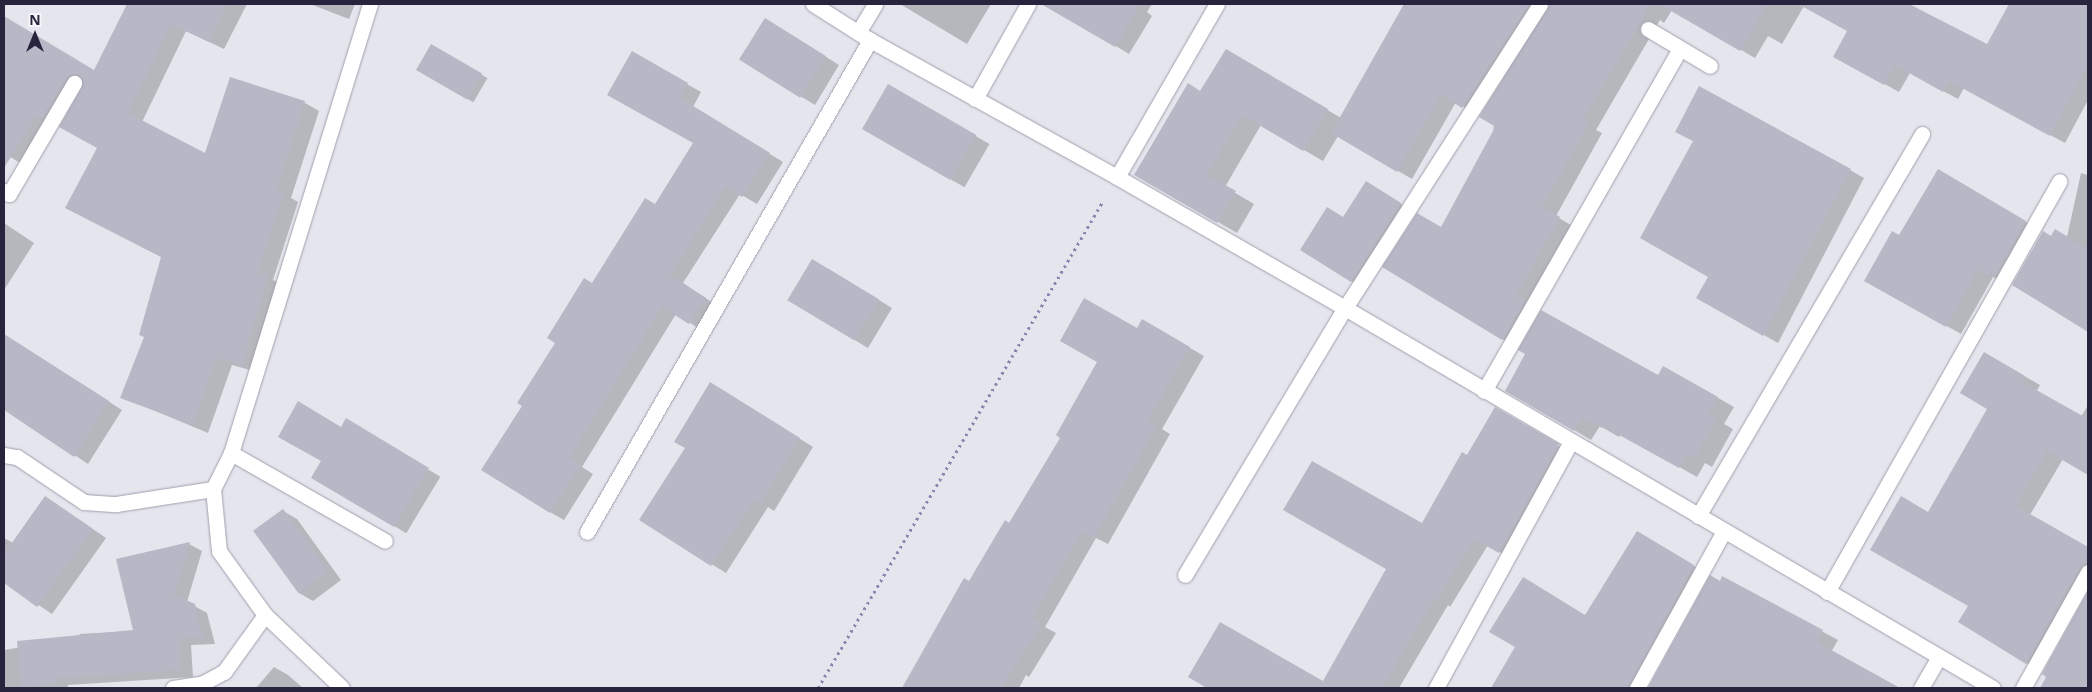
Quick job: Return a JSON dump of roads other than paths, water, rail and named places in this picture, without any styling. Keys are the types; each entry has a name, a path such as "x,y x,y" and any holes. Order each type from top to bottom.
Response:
{"street":[{"path":"342,688 265,615 219,551 213,490 230,453 370,4"},
{"path":"813,4 975,99 1117,177 1345,308 1993,688"},
{"path":"588,532 865,36 875,4"},
{"path":"975,99 1028,4"},
{"path":"1117,177 1217,4"},
{"path":"1185,575 1345,308 1540,4"},
{"path":"1648,29 1710,66"},
{"path":"1484,391 1680,49"},
{"path":"4,191 9,194 74,83"},
{"path":"1698,516 1922,134"},
{"path":"1827,592 2060,181"},
{"path":"1436,688 1571,441"},
{"path":"230,453 385,541"},
{"path":"4,455 16,457 84,502 116,504 213,490"},
{"path":"1637,688 1724,531"},
{"path":"2023,688 2088,572"},
{"path":"173,688 203,683 224,672 265,615"},
{"path":"1921,688 1939,657"}]}
